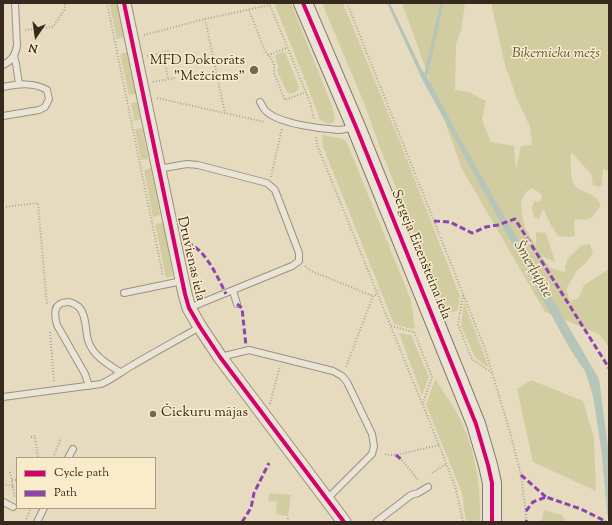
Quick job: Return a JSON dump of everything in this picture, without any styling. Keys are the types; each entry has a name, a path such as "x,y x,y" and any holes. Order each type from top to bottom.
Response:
{"street":[{"name":"Druvienas iela","path":"124,3 184,294 200,327 220,357 344,522"},
{"name":"Sergeja Eizenšteina iela","path":"303,3 356,127 476,424 492,483 492,522"}],"lane":[{"path":"3,65 14,56 16,52 15,3"},
{"path":"14,56 19,84"},
{"path":"3,87 19,84 35,85 47,90 49,99 45,107 39,110 3,116"},
{"path":"260,102 266,112 276,118 315,128 340,130 356,127"},
{"path":"158,169 188,164 198,165 266,183 275,190 299,253 299,261 292,266 190,308"},
{"path":"124,293 182,281"},
{"path":"233,291 237,304"},
{"path":"89,386 85,374 57,325 55,311 62,303 71,302 79,307 83,315 88,341 102,360 120,372"},
{"path":"3,397 101,384 200,327"},
{"path":"220,357 249,350 333,371 342,376 348,382 372,434 374,446 372,454 327,499"},
{"path":"68,457 72,449"},
{"path":"376,522 411,495 428,487"},
{"path":"3,502 13,507"},
{"path":"37,522 44,509"}],"path":[{"path":"24,30 53,27 66,9 65,3"},
{"path":"107,3 163,279 167,284"},
{"path":"347,3 485,350 510,432 521,475 527,522"},
{"path":"144,35 269,4 313,112 317,145 456,489 463,522"},
{"path":"249,10 265,51 271,58 274,65 274,73 285,100 306,92"},
{"path":"205,19 224,113"},
{"path":"268,55 287,48"},
{"path":"135,58 170,51"},
{"path":"163,53 168,79"},
{"path":"141,85 175,78"},
{"path":"157,98 270,123"},
{"path":"269,185 282,127"},
{"path":"3,207 38,203 48,309"},
{"path":"299,261 311,271 373,296 378,294"},
{"path":"463,294 458,325 472,359 493,374"},
{"path":"346,367 373,296"},
{"path":"391,326 414,332 432,377 422,405"},
{"path":"50,331 55,390"},
{"path":"267,418 282,358"},
{"path":"30,437 35,436 38,457"},
{"path":"53,457 61,438"},
{"path":"385,454 396,455 439,445"},
{"path":"402,460 420,482"},
{"path":"432,473 446,464"},
{"path":"10,472 16,502 13,507"},
{"path":"3,484 13,486"},
{"path":"25,522 31,509"},
{"path":"288,516 288,522"}],"green space":[{"path":"109,3 118,3 125,37 117,39"},
{"path":"274,3 291,3 332,106 335,117 334,122 328,124 320,120"},
{"path":"322,3 343,3 402,147 460,296 457,311 450,312 444,309 364,103"},
{"name":"Biķernieku mežs","path":"402,3 465,3 461,31 456,44 455,90 468,92 486,101 482,120 491,142 514,146 516,171 521,146 532,145 530,127 517,99 505,65 491,3 609,3 609,174 608,171 603,169 602,186 599,187 593,185 591,174 571,152 571,173 574,184 579,189 596,198 601,206 591,218 586,220 575,220 575,236 569,237 558,236 543,209 539,219 534,217 532,208 534,201 540,202 542,195 533,188 527,191 521,201 525,228 536,246 536,232 546,233 555,262 541,256 550,268 565,272 568,258 582,245 590,244 593,253 586,263 578,269 566,289 570,301 579,298 584,285 609,269 609,347 599,334 545,312 462,169"},
{"path":"127,52 136,94 129,95 120,54"},
{"path":"283,52 286,54 299,87 298,91 290,94 287,92 277,71 278,66 275,56"},
{"path":"137,102 141,119 134,121 131,103"},
{"path":"142,128 148,159 141,160 135,129"},
{"path":"322,135 344,139 347,143 411,300 415,328 412,329 394,324 323,147"},
{"path":"151,168 160,215 153,217 144,170"},
{"path":"163,223 173,276 166,278 155,224"},
{"path":"464,302 488,365 487,367 475,357 461,326"},
{"path":"399,333 411,335 429,377 422,395"},
{"path":"436,380 454,408 468,436 477,473 480,498 480,522 466,522 462,493 426,405"},
{"path":"531,380 583,401 594,438 596,491 533,462 517,389"},
{"path":"269,493 291,495 288,516 276,514 277,502 268,501"},
{"path":"544,510 562,515 566,522 541,522"}],"water":[{"name":"Šmerļupīte","path":"387,3 390,3 422,70 427,76 504,216 599,379 609,455 609,522 602,455 593,396 585,371 570,349 422,79"}],"waterway":[{"path":"426,74 442,3"}],"marked path":[{"path":"434,221 450,222 472,233 486,227 498,225 515,219 609,368"},
{"path":"187,243 194,246 205,257 215,272 226,294"},
{"path":"237,304 242,308 246,346"},
{"path":"396,455 402,460"},
{"path":"242,522 251,508 254,493 269,463"},
{"path":"521,475 546,497"},
{"path":"526,511 533,502 546,497 581,509 605,521"}],"cycle path":[{"path":"124,3 189,308 220,357 344,522"},
{"path":"303,3 356,127 476,424 492,483 492,522"}],"place":[{"name":"MFD Doktorāts \"Mežciems\"","path":"254,70"},
{"name":"Čiekuru mājas","path":"153,414"}]}
